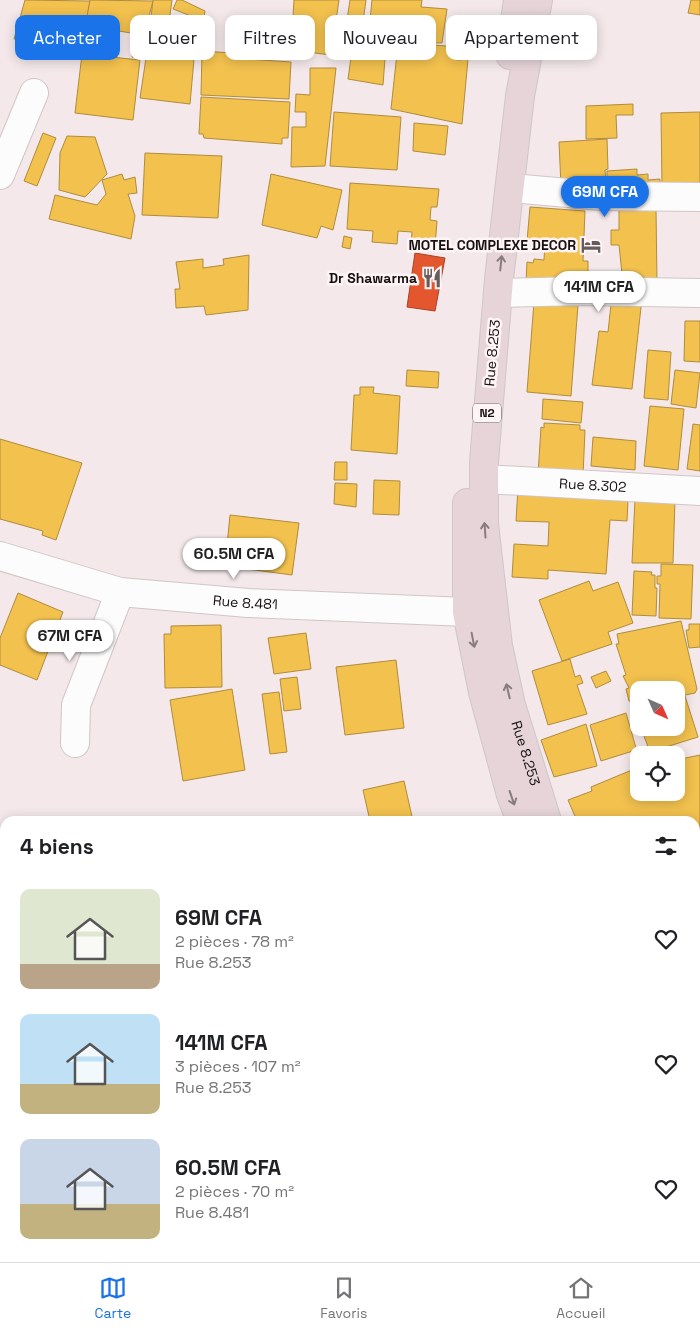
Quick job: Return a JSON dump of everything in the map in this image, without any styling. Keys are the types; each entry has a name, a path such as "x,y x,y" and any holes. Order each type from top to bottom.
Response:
{"highway":[{"name":"Rue 8.253","path":"518,0 486,232 468,415 466,579 467,612 483,692 511,796 519,816"},
{"name":"Rue 8.253","path":"538,0 520,96 512,188 498,293 488,401 484,480 485,532 498,646 511,705 545,816"}],"street":[{"path":"0,175 34,93"},
{"path":"512,188 602,196 700,196"},
{"path":"498,293 582,291 700,293"},
{"name":"Rue 8.302","path":"484,480 700,492"},
{"name":"Rue 8.481","path":"0,556 120,592 248,603 467,612"},
{"path":"75,743 76,705 120,592"}],"building: Logements":[{"path":"25,0 90,1 88,15 21,15"},
{"path":"90,0 153,1 149,15 130,15 130,33 120,31 120,15 87,15"},
{"path":"153,0 172,0 170,15 151,15"},
{"path":"177,0 182,0 205,11 204,15 188,15 173,9"},
{"path":"294,0 339,0 337,15 325,15 325,54 315,53 315,15 293,15"},
{"path":"350,0 366,0 364,15 348,15"},
{"path":"372,0 422,0 421,7 447,9 442,43 436,43 436,15 370,15"},
{"path":"691,0 700,0 700,15 688,13"},
{"path":"436,45 446,46 446,60 468,60 462,124 391,109 396,60 436,60"},
{"path":"215,52 225,53 225,60 291,62 289,99 201,95 202,60 215,60"},
{"path":"120,58 140,60 133,120 75,113 81,60 120,60"},
{"path":"146,60 194,60 190,104 140,98"},
{"path":"351,60 385,60 383,85 348,79"},
{"path":"310,68 336,68 325,166 291,167 292,127 306,127 306,112 295,112 296,94 310,95"},
{"path":"201,97 290,102 288,138 282,138 282,144 204,138 203,134 199,134"},
{"path":"633,104 633,115 616,115 617,138 586,139 586,106"},
{"path":"334,112 401,117 397,170 330,166"},
{"path":"700,112 700,183 662,185 661,113"},
{"path":"414,123 448,126 445,155 413,151"},
{"path":"43,133 56,138 37,186 24,181"},
{"path":"67,136 95,137 107,174 85,197 59,190 60,153"},
{"path":"607,139 608,169 605,170 606,183 561,186 559,142"},
{"path":"145,153 222,156 218,218 142,215"},
{"path":"637,169 637,175 648,174 648,180 660,179 660,193 607,196 607,171"},
{"path":"122,174 124,180 135,177 137,193 128,194 135,216 131,239 49,219 55,195 97,205 106,194 102,180"},
{"path":"271,174 342,190 333,230 321,226 317,238 262,225"},
{"path":"350,183 439,189 437,207 431,207 430,220 437,221 435,247 411,245 412,232 398,231 397,244 372,242 373,231 347,229"},
{"path":"530,207 585,211 583,261 588,261 588,272 611,272 611,285 526,283 527,262 533,263 534,259 544,260 545,242 527,241"},
{"path":"656,208 657,283 623,283 619,245 611,245 611,230 619,230 619,209"},
{"path":"344,236 352,238 350,249 342,247"},
{"path":"249,255 248,310 206,315 204,306 176,308 175,289 180,289 176,262 203,259 203,268 224,265 223,259"},
{"path":"612,295 642,298 632,389 592,385 599,331 608,332"},
{"path":"534,302 578,305 571,396 527,392"},
{"path":"685,321 700,321 700,362 684,361"},
{"path":"648,350 671,352 668,400 644,398"},
{"path":"407,370 439,372 438,388 406,386"},
{"path":"675,370 700,373 696,408 671,404"},
{"path":"360,387 374,387 373,393 400,396 397,454 351,450 354,395 360,395"},
{"path":"543,399 583,402 581,423 542,419"},
{"path":"650,406 684,409 678,470 644,466"},
{"path":"544,423 580,425 580,430 585,430 583,476 538,475 541,427 544,428"},
{"path":"693,424 700,425 700,471 687,469"},
{"path":"593,437 636,441 635,470 591,466"},
{"path":"0,439 82,463 56,540 42,535 43,531 0,519"},
{"path":"335,462 347,462 347,480 334,480"},
{"path":"374,480 400,481 399,515 373,514"},
{"path":"335,483 357,484 356,507 334,504"},
{"path":"518,488 628,500 627,521 610,520 606,574 548,570 548,579 512,577 514,544 548,546 549,522 516,521"},
{"path":"635,499 675,500 673,563 632,563"},
{"path":"230,515 299,523 292,575 225,566"},
{"path":"661,564 693,565 691,619 659,618 660,584 657,584 657,576 661,576"},
{"path":"634,571 652,572 651,575 655,575 655,588 657,588 656,616 632,615"},
{"path":"589,581 593,591 618,582 633,623 608,632 612,644 562,661 539,600"},
{"path":"18,593 63,612 37,680 0,665 0,638"},
{"path":"681,621 697,689 695,693 685,695 685,681 630,681 629,701 626,689 629,688 623,676 626,675 616,644 619,644 617,634"},
{"path":"689,624 700,624 700,647 689,648 686,630 689,630"},
{"path":"221,625 222,687 165,688 164,634 171,634 171,626"},
{"path":"306,633 311,669 274,674 268,638"},
{"path":"570,659 575,677 580,675 583,683 577,685 587,714 548,725 532,671"},
{"path":"396,660 404,728 345,735 336,667"},
{"path":"606,671 611,681 596,688 591,677"},
{"path":"297,677 301,709 284,711 280,679"},
{"path":"232,689 245,770 183,781 170,700"},
{"path":"279,692 287,752 270,754 262,694"},
{"path":"685,696 698,737 669,746 648,746 644,736 685,736"},
{"path":"626,713 630,727 630,736 633,736 635,746 630,746 630,752 601,761 590,725"},
{"path":"586,724 597,766 554,777 541,740"},
{"path":"700,755 700,816 575,816 568,800 592,791 591,787 630,771 630,801 685,801 685,758"},
{"path":"404,781 412,816 369,816 363,790"}],"building: Commerces":[{"path":"415,253 445,258 435,311 407,307"}],"place":[{"name":"MOTEL COMPLEXE DECOR","path":"591,245"},
{"name":"Dr Shawarma","path":"432,278"}]}
